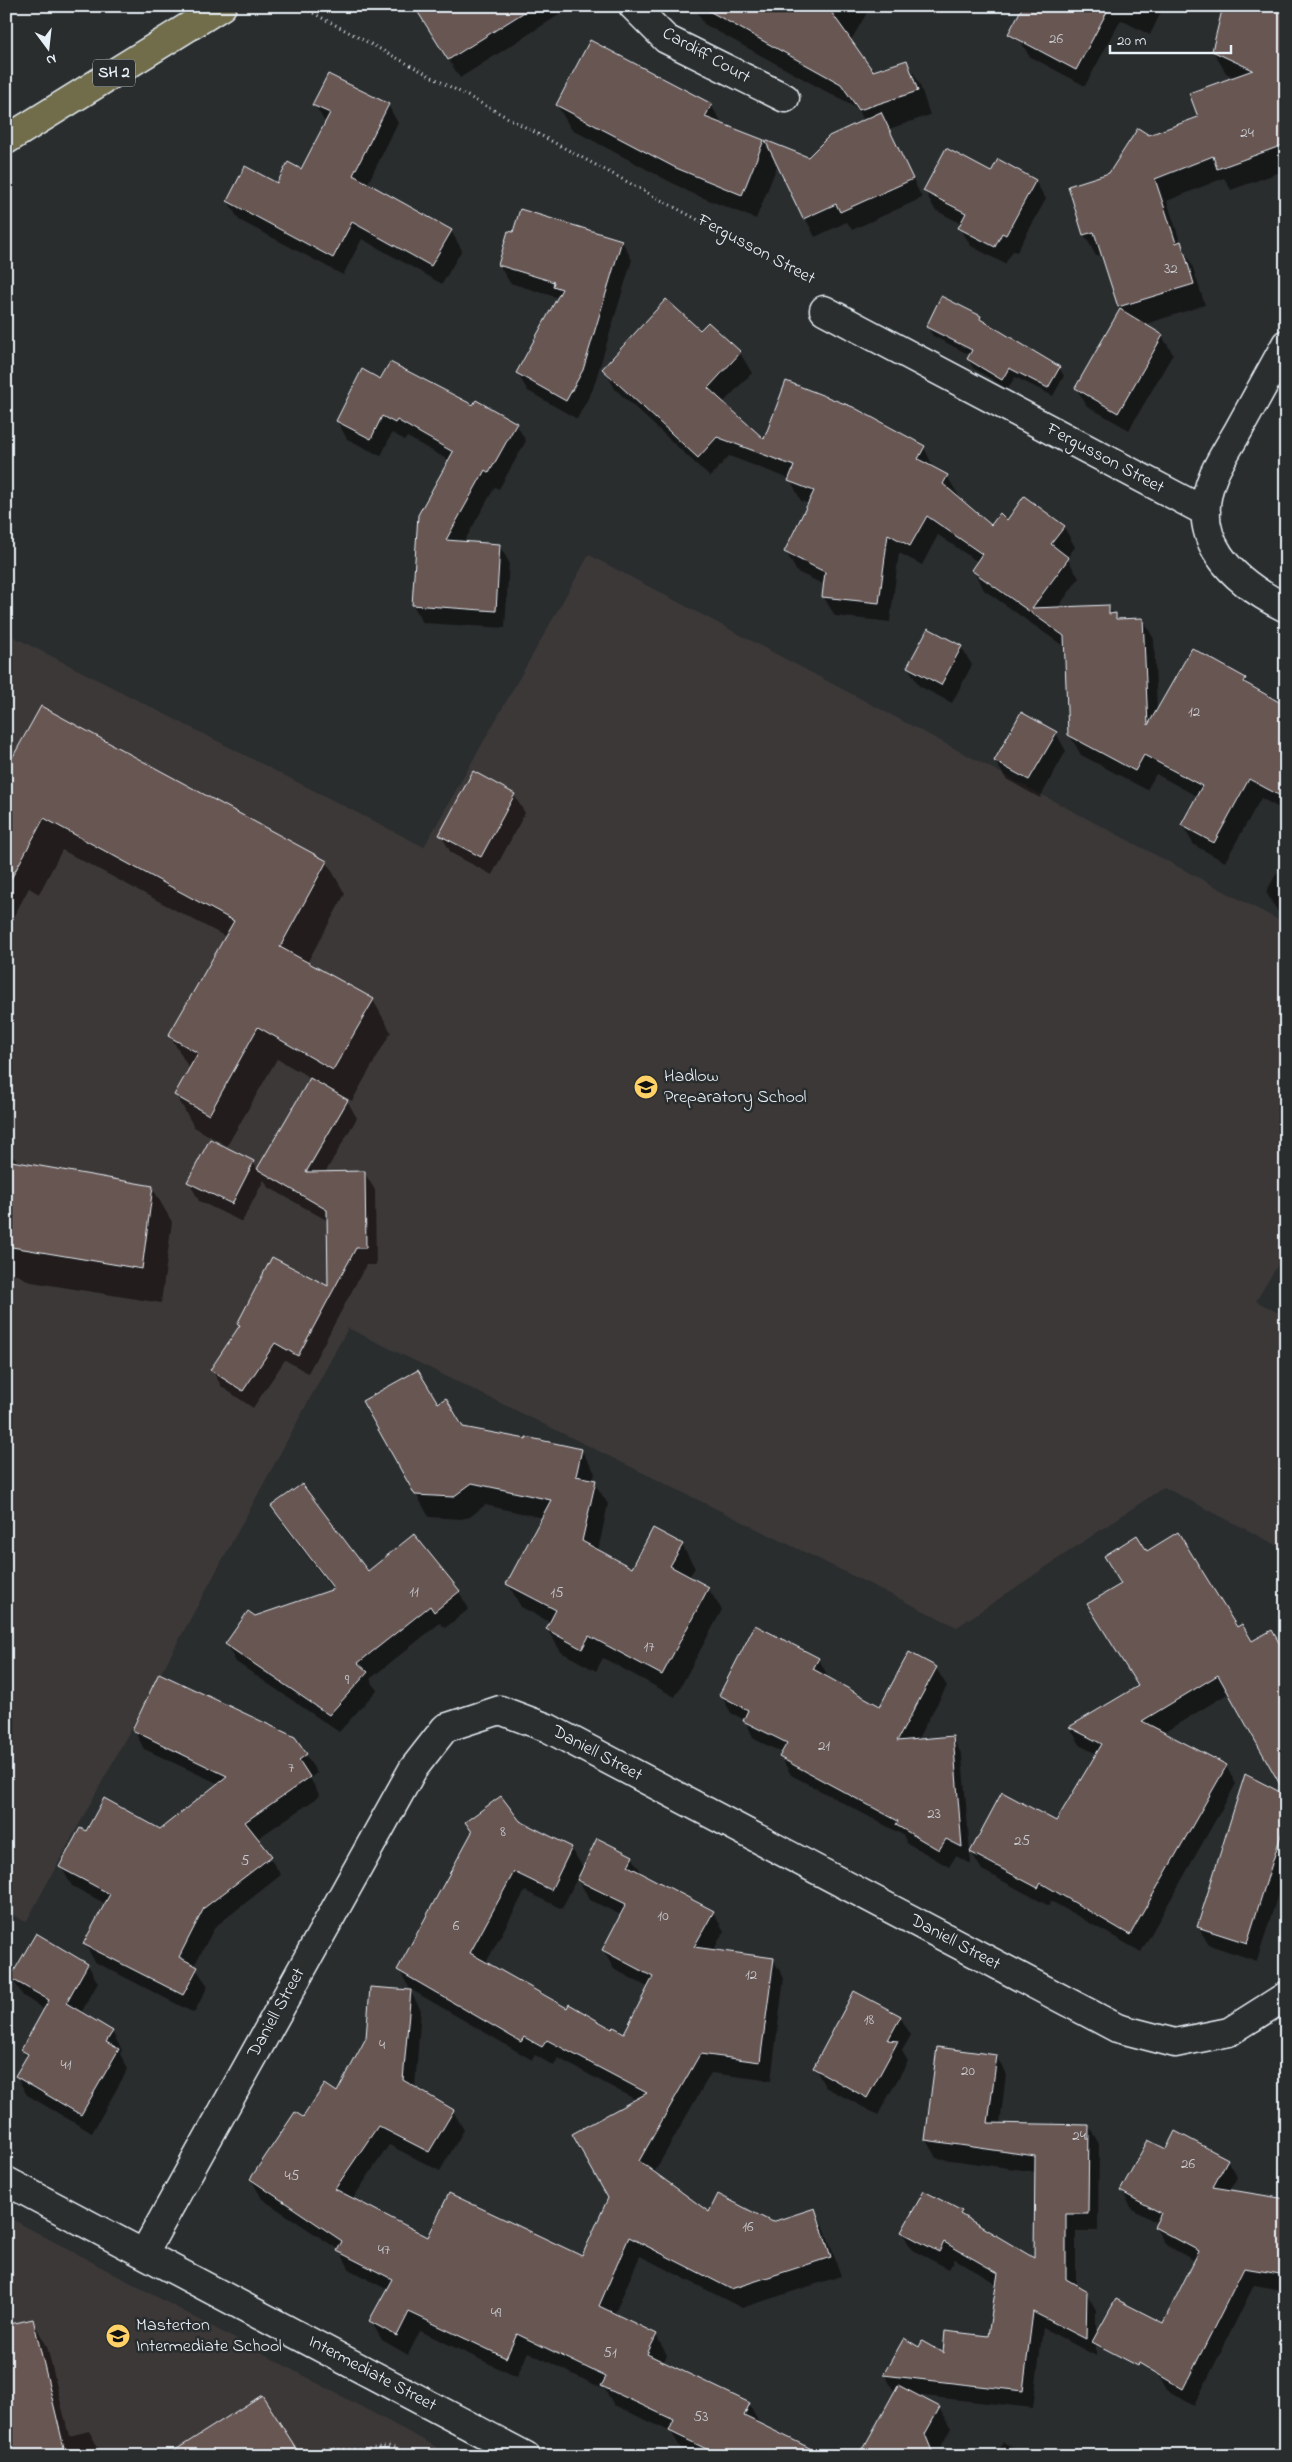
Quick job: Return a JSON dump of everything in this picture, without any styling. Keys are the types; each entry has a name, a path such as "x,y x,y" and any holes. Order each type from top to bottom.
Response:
{"highway":[{"name":"SH 2","path":"6,140 222,6"}],"street":[{"name":"Cardiff Court","path":"633,6 666,39 786,98"},
{"name":"Fergusson Street","path":"824,310 1206,512"},
{"path":"1286,344 1214,474 1206,512 1207,529 1214,546 1231,572 1246,585 1286,608"},
{"name":"Daniell Street","path":"144,2253 413,1769 446,1728 500,1710 548,1728 1117,2028 1175,2042 1229,2032 1286,1996"},
{"name":"Intermediate Street","path":"6,2180 526,2456"}],"path":[{"name":"Fergusson Street","path":"300,6 827,289 824,310"},
{"path":"311,2456 322,2450 363,2450 388,2446 420,2456"}],"shaded area":[{"name":"Hadlow Preparatory School","path":"589,555 1286,924 1286,1251 1256,1301 1286,1317 1286,1550 1164,1487 957,1627 348,1328 26,1922 6,1911 6,633 424,847"},
{"name":"Masterton Intermediate School","path":"6,2216 453,2456 6,2456"}],"building":[{"path":"414,6 534,6 448,60"},
{"path":"700,6 827,6 873,71 907,60 918,91 859,110 841,84"},
{"path":"1023,6 1110,6 1076,70 1008,34"},
{"path":"1223,6 1286,6 1286,144 1217,169 1213,156 1155,179 1176,243 1181,241 1194,284 1118,307 1094,232 1083,235 1068,186 1109,173 1138,128 1149,135 1198,117 1189,93 1253,70 1212,51"},
{"path":"590,40 712,104 705,117 764,140 742,195 676,168 556,105"},
{"path":"328,74 389,104 353,175 452,230 431,266 352,222 333,258 227,201 245,166 277,183 288,162 301,169 330,113 312,105"},
{"path":"881,112 913,179 840,212 836,204 803,219 765,140 808,157 829,136"},
{"path":"946,148 991,172 998,159 1036,180 1006,235 1002,233 995,247 958,228 966,213 923,191"},
{"path":"520,209 622,240 583,370 566,401 516,373 562,289 553,286 554,282 498,265 508,231 513,232"},
{"path":"941,296 981,316 980,319 1060,367 1048,388 1009,368 1002,380 967,359 972,350 926,327"},
{"path":"666,299 700,330 708,322 741,352 708,388 764,439 786,381 853,407 925,446 918,459 948,475 943,484 991,525 1000,513 1007,520 1024,496 1065,526 1051,544 1069,558 1032,608 1109,605 1109,614 1116,613 1116,619 1143,618 1148,725 1192,648 1246,678 1244,682 1286,706 1286,799 1249,779 1214,843 1181,825 1202,786 1144,755 1135,771 1068,735 1064,636 971,570 982,554 927,516 910,546 888,534 879,603 822,597 825,572 784,552 814,491 788,481 794,466 717,437 698,458 602,369"},
{"path":"1120,309 1163,335 1118,413 1075,388"},
{"path":"390,362 473,405 476,400 517,423 489,473 485,470 446,540 500,544 496,611 412,605 418,515 453,452 397,420 395,423 382,416 371,439 336,421 362,369 380,379"},
{"path":"928,628 962,646 941,685 907,667"},
{"path":"41,706 327,861 280,947 374,999 333,1070 258,1027 209,1115 174,1095 198,1053 168,1036 234,921 44,818 6,888 6,769"},
{"path":"1021,712 1057,732 1029,780 994,761"},
{"path":"473,771 515,794 481,857 439,835"},
{"path":"310,1078 348,1100 306,1172 365,1171 366,1248 356,1248 298,1356 275,1343 243,1391 210,1370 240,1325 237,1324 272,1257 328,1286 327,1210 257,1169"},
{"path":"210,1139 254,1161 232,1204 187,1182"},
{"path":"6,1160 153,1186 142,1269 6,1246"},
{"path":"418,1370 438,1403 446,1398 463,1427 526,1439 526,1437 582,1449 576,1476 596,1480 582,1541 632,1568 653,1528 683,1544 670,1566 709,1587 662,1675 589,1636 582,1649 546,1629 556,1610 506,1584 551,1500 472,1483 453,1497 415,1495 362,1401"},
{"path":"302,1484 368,1571 414,1534 460,1591 434,1612 430,1606 358,1663 368,1672 329,1715 225,1644 248,1611 255,1616 334,1589 271,1506"},
{"path":"1178,1532 1237,1627 1242,1624 1252,1641 1272,1630 1286,1655 1286,1795 1218,1675 1142,1721 1227,1765 1130,1935 1041,1883 1038,1888 970,1852 1002,1792 1056,1821 1102,1744 1069,1727 1138,1686 1087,1604 1121,1584 1104,1556 1137,1535 1147,1551"},
{"path":"755,1625 819,1658 813,1669 880,1706 909,1652 937,1667 897,1741 953,1736 962,1847 946,1839 939,1850 896,1825 898,1821 779,1757 787,1743 743,1721 748,1710 719,1695"},
{"path":"159,1673 295,1737 307,1754 299,1760 310,1777 245,1822 272,1856 204,1908 179,1957 198,1967 183,1995 83,1944 110,1894 59,1867 80,1828 86,1831 104,1798 160,1829 227,1776 132,1730"},
{"path":"1245,1774 1286,1795 1286,1819 1247,1943 1197,1927"},
{"path":"501,1796 520,1821 572,1847 551,1890 514,1872 470,1953 567,2008 569,2004 612,2029 614,2027 624,2033 653,1977 602,1950 626,1904 577,1880 597,1838 633,1856 628,1866 714,1911 694,1947 774,1958 760,2062 700,2054 639,2161 709,2212 718,2194 772,2222 815,2208 831,2257 731,2289 629,2237 599,2306 657,2334 647,2354 750,2403 744,2416 826,2456 721,2456 669,2431 674,2420 601,2386 606,2377 517,2334 506,2358 409,2312 397,2336 369,2321 392,2279 337,2251 342,2241 250,2179 295,2112 303,2117 325,2084 337,2092 366,2038 370,1987 411,1990 403,2080 454,2110 429,2152 378,2126 335,2189 428,2237 449,2193 582,2256 608,2198 572,2134 647,2093 547,2040 542,2047 524,2037 521,2042 397,1970 472,1832 465,1822"},
{"path":"36,1933 88,1964 66,2003 113,2031 106,2042 119,2049 81,2115 15,2076 28,2054 21,2050 49,2000 10,1978"},
{"path":"854,1991 901,2016 888,2040 898,2041 867,2098 813,2068"},
{"path":"937,2047 997,2055 988,2123 1089,2125 1088,2214 1066,2214 1066,2279 1087,2291 1086,2339 1033,2312 1023,2391 883,2375 904,2338 919,2347 922,2341 943,2353 945,2331 988,2336 998,2273 944,2242 939,2252 901,2232 924,2191 962,2211 960,2214 1034,2258 1035,2156 925,2140"},
{"path":"1175,2131 1228,2159 1213,2187 1286,2199 1286,2275 1244,2268 1183,2389 1139,2363 1138,2366 1092,2342 1116,2299 1163,2323 1199,2251 1154,2227 1161,2213 1120,2191 1148,2140 1166,2149"},
{"path":"33,2319 66,2456 6,2456 6,2325"},
{"path":"898,2385 940,2407 925,2434 934,2456 859,2456"},
{"path":"262,2395 301,2456 166,2456"}],"place":[{"name":"Hadlow Preparatory School","path":"646,1087"},
{"name":"Masterton Intermediate School","path":"118,2336"}]}
